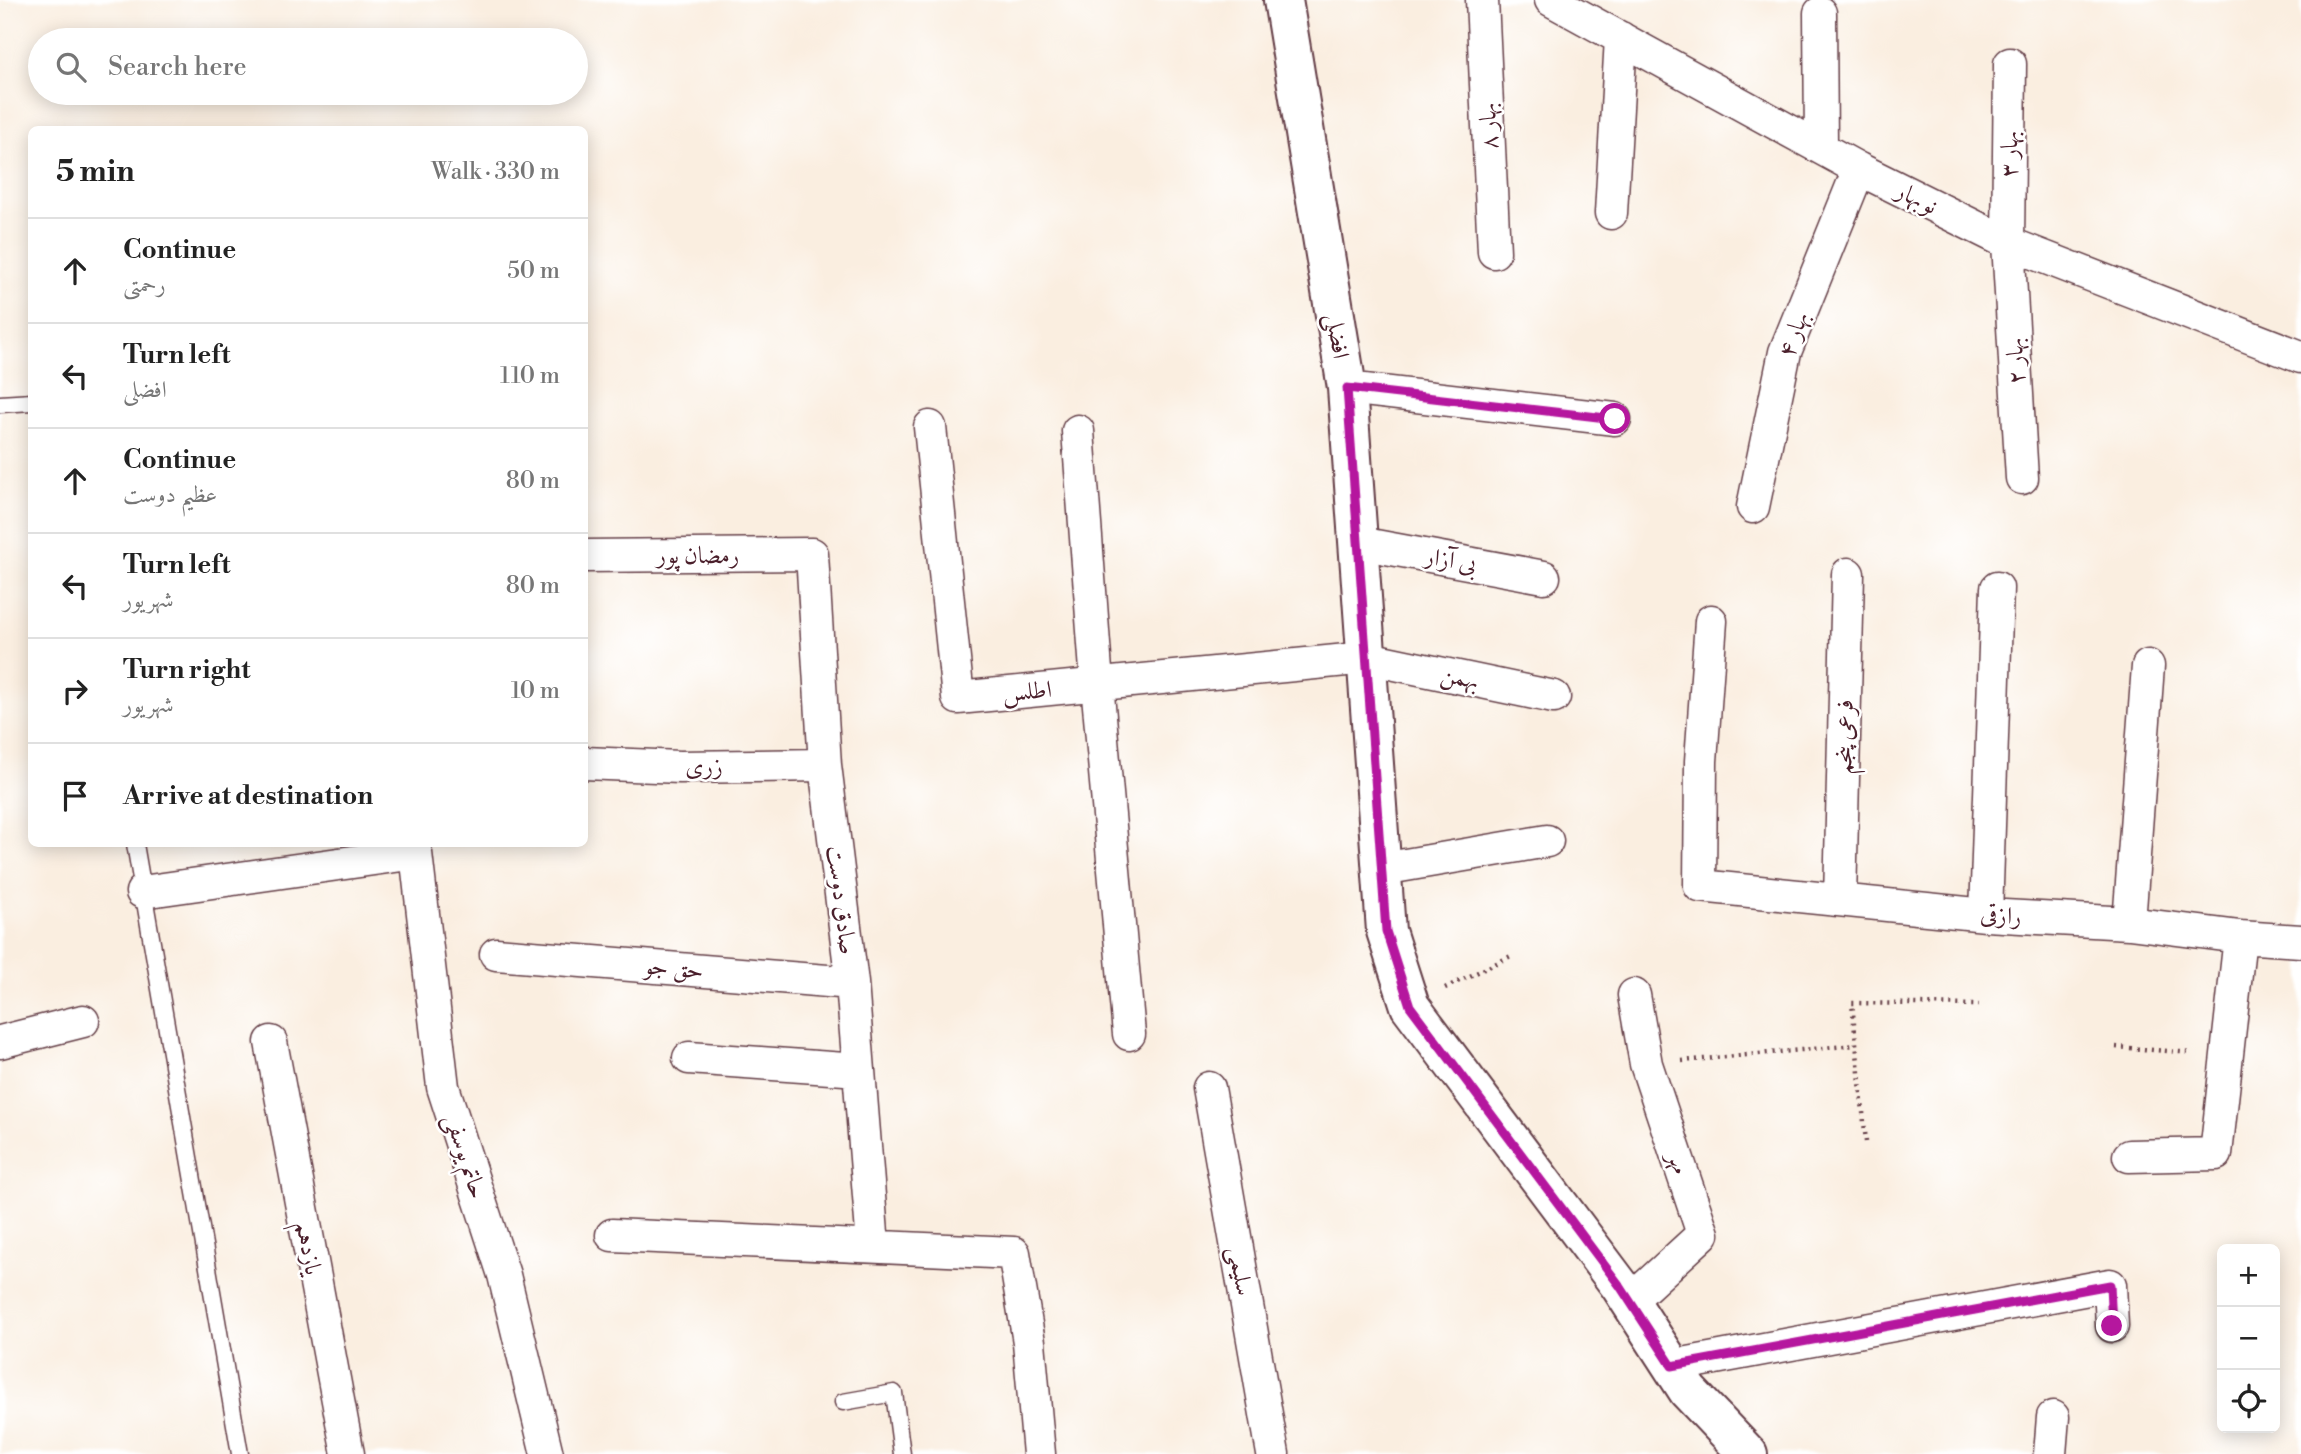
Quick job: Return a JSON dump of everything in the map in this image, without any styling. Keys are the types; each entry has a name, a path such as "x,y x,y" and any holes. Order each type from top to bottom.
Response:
{"street":[{"name":"افضلی","path":"1283,0 1347,388 1386,931 1410,1006 1630,1301 1688,1391 1748,1454"},
{"name":"بهار ۸","path":"1482,0 1494,252"},
{"name":"نوبهار","path":"1551,0 1583,8 1621,38 1859,169 2008,243 2301,357"},
{"path":"1819,13 1821,147"},
{"path":"1611,214 1621,38"},
{"name":"بهار ۳","path":"2008,243 2010,64"},
{"name":"بهار ۴","path":"1753,507 1784,352 1859,169"},
{"name":"بهار ۲","path":"2008,243 2022,478"},
{"path":"1347,388 1615,419"},
{"name":"اطلس","path":"930,427 958,698 1367,658"},
{"path":"1078,431 1097,684 1129,1034"},
{"name":"بی آزار","path":"1359,543 1544,577"},
{"name":"رمضان پور","path":"588,556 812,554"},
{"name":"صادق دوست","path":"812,554 824,765 852,983 873,1246"},
{"name":"فرعی پنجم","path":"1840,900 1847,574"},
{"path":"1986,915 1997,588"},
{"name":"رازقی","path":"1711,621 1702,761 1700,886 1986,915 2130,923 2240,937 2301,941"},
{"name":"بهمن","path":"1367,658 1554,697"},
{"path":"2130,923 2148,666"},
{"name":"زری","path":"588,763 680,767 824,765"},
{"path":"1382,869 1546,841"},
{"name":"حاتم یوسفی","path":"142,892 334,859 416,853 443,1087 504,1275 547,1454"},
{"path":"2129,1156 2216,1154 2240,937"},
{"name":"حق جو","path":"496,954 852,983"},
{"name":"مهر","path":"1630,1301 1703,1234 1646,1064 1634,995"},
{"path":"0,1042 83,1021"},
{"name":"یازدهم","path":"271,1042 348,1454"},
{"path":"689,1058 859,1070"},
{"name":"سلیمی","path":"1209,1088 1273,1454"},
{"path":"612,1235 1014,1253 1029,1342 1039,1454"},
{"path":"1672,1366 2110,1285 2112,1326"},
{"path":"2050,1454 2053,1418"}],"lane":[{"path":"0,404 28,402"},
{"path":"135,847 240,1454"},
{"path":"843,1402 894,1393 902,1454"}],"path":[{"path":"1410,1006 1513,954"},
{"path":"1866,1142 1852,1003 1979,1004"},
{"path":"1646,1064 1856,1045"},
{"path":"2116,1047 2227,1056"}],"route":[{"path":"1615,419 1347,388 1386,931 1410,1006 1620,1286 1672,1366 2110,1285 2112,1326"}]}
